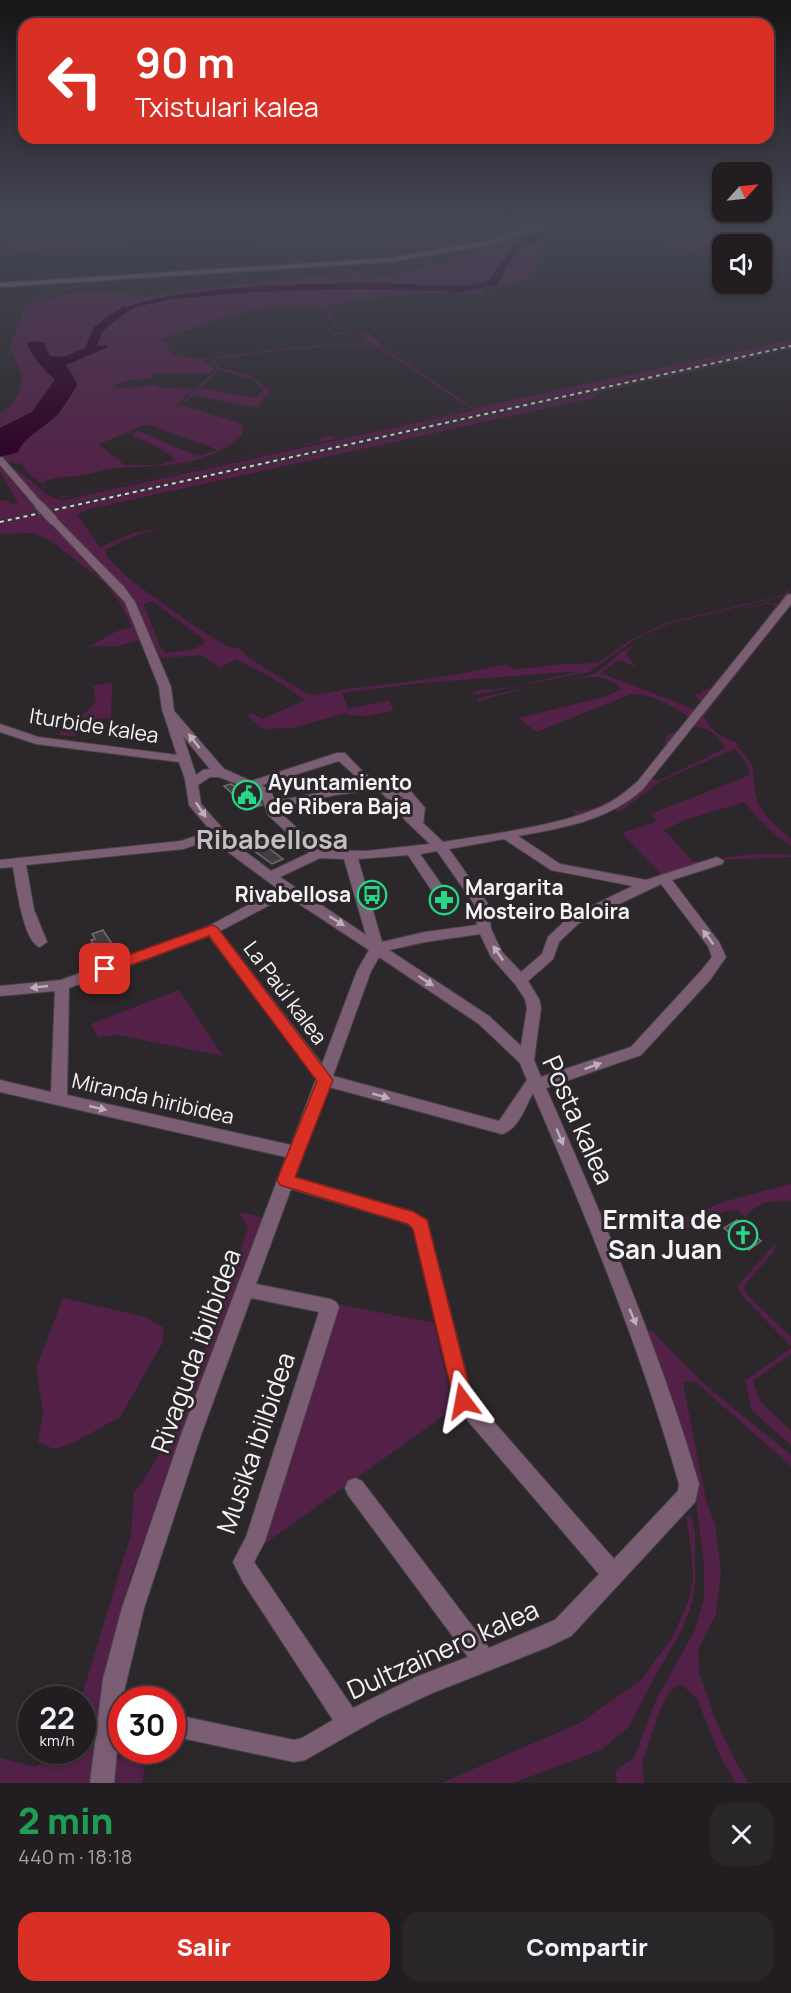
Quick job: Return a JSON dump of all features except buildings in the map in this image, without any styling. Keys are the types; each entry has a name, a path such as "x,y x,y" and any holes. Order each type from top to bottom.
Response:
{"street":[{"name":"Posta kalea","path":"1,462 39,506 125,596 165,687 168,709 192,783 195,804 232,849 288,890 484,1020 526,1060 647,1352 675,1434 689,1484 688,1495"},
{"path":"271,876 318,854 350,856 412,851 573,820 606,809 621,801 642,784 791,597"},
{"path":"168,709 220,773"},
{"name":"Iturbide kalea","path":"0,728 36,740 183,759"},
{"path":"254,784 341,756 359,776 387,791 416,824 440,846 481,904 484,929 496,954 520,980 532,999 534,1008 526,1060"},
{"path":"192,783 207,773 220,773 254,784 272,805 272,812 318,854"},
{"path":"272,805 375,786"},
{"path":"0,864 183,845 218,833"},
{"path":"506,834 556,867 646,884"},
{"path":"412,851 441,894"},
{"path":"350,856 377,948 425,937 484,929"},
{"path":"520,980 548,956 553,940 574,920 646,884 717,861"},
{"path":"19,862 27,910 40,942"},
{"path":"325,1080 496,1128 507,1124 531,1084 549,1082 636,1051 705,976 719,957 714,945 663,878"},
{"path":"0,991 62,985 212,930 288,890"},
{"name":"La Paúl kalea","path":"212,930 325,1080"},
{"name":"Rivaguda ibilbidea","path":"114,1686 114,1679 133,1608 191,1435 364,971 377,948"},
{"path":"59,1099 62,985"},
{"path":"512,1046 529,1042"},
{"name":"Miranda hiribidea","path":"0,1086 296,1153"},
{"path":"286,1180 414,1219 421,1225 463,1401 614,1575"},
{"name":"Musika ibilbidea","path":"246,1289 330,1307 255,1541 243,1562 349,1723"},
{"path":"355,1488 485,1660"},
{"name":"Dultzainero kalea","path":"186,1728 294,1751 305,1749 349,1723 424,1685 563,1628 688,1495"},
{"name":"Rivaguda ibilbidea","path":"102,1783 108,1753"}],"shaded area":[{"path":"25,308 126,308 118,311 100,325 108,324 134,308 262,308 223,318 162,339 172,354 198,359 299,347 361,343 367,340 359,334 331,335 328,328 335,325 325,308 328,308 337,327 330,328 331,333 369,333 384,348 474,408 791,340 791,344 0,519 0,501 8,500 12,505 18,503 0,472 0,467 36,508 45,506 12,469 20,472 51,497 65,500 479,409 473,409 458,400 373,343 294,349 203,360 214,368 210,374 153,373 152,378 125,381 115,386 116,389 156,385 159,388 193,389 176,405 178,406 216,370 216,367 209,361 262,354 212,363 250,376 272,392 266,395 256,408 194,395 180,405 243,424 242,435 216,453 188,462 159,466 115,468 78,476 54,478 43,483 57,495 28,473 22,464 3,461 1,457 18,452 30,437 58,414 77,385 75,377 66,365 107,345 96,346 68,357 50,356 45,343 33,341 27,343 44,369 55,379 32,412 0,428 0,420 4,419 0,417 0,413 16,398 22,383 20,370 10,347","holes":["219,369 253,380 264,390 256,398 201,388","147,424 216,449 216,451 197,456 139,431 132,435 163,450 176,460 158,465 125,465 99,444"]},
{"path":"134,308 108,324 99,325 117,311"},
{"path":"33,341 45,343 50,356 68,357 96,346 107,345 108,347 66,365 77,385 63,407 56,416 25,442 18,452 0,457 0,428 32,412 55,380 32,353 27,343"},
{"path":"373,344 422,379 373,345 306,349"},
{"path":"791,344 791,349 592,396 0,523 0,519 190,476"},
{"path":"595,394 598,397 89,509 77,515 100,547 133,533 164,528 137,535 106,549 106,556 129,579 193,625 226,646 240,649 272,673 306,693 314,695 446,676 506,664 517,669 598,663 629,641 666,623 775,597 785,594 791,587 788,595 668,624 634,640 589,672 475,695 469,693 483,689 493,690 521,685 581,671 420,683 342,693 348,709 388,700 394,710 368,716 347,715 346,713 292,728 262,729 247,715 253,713 262,719 305,700 274,679 236,659 220,668 202,655 161,658 131,596 57,517 48,519 96,569 92,572 106,580 124,599 140,640 118,646 88,647 113,633 132,627 122,606 105,583 50,540 32,533 0,534 0,523","holes":["152,601 205,640 203,645 190,650 165,653 159,644 144,605"]},
{"path":"461,406 467,410 61,498 57,495 68,496 320,441 320,438 330,435 335,438 346,436 463,410"},
{"path":"791,601 791,606 704,716 714,730 740,744 736,746 753,769 754,787 761,809 791,839 791,846 767,828 744,802 685,820 664,830 694,862 755,854 791,855 791,857 718,860 662,875 622,833 656,822 651,814 750,775 745,760 734,749 661,781 618,813 614,808 651,777 658,781 725,748 712,732 692,727"},
{"path":"765,603 780,604 706,701 701,702 694,694 701,694 710,688 744,649 776,605 767,604 721,613"},
{"path":"638,643 627,653 628,658 637,667 618,660 601,673 696,710 635,786 601,809 578,816 571,810 584,810 599,806 630,787 655,761 667,735 678,730 688,719 685,714 660,700 646,695 632,694 537,732 518,718 607,696 621,689 613,682 597,677 555,682 595,674 623,651"},
{"path":"112,682 111,718 80,720 74,736 59,735 69,723 92,706 96,700 93,686"},
{"path":"547,684 480,702 476,698"},
{"path":"179,990 223,1056 119,1035 98,1037 91,1024"},
{"path":"791,1184 791,1201 766,1203 755,1208 746,1217 737,1210 726,1211 686,1228 680,1220 726,1201"},
{"path":"238,1212 266,1218 131,1575 107,1664 96,1746 96,1686 85,1686 131,1534 134,1492 146,1477 160,1452 194,1376 223,1302 248,1227"},
{"path":"775,1244 774,1251 744,1286 747,1295 791,1337 791,1346 743,1297 737,1286"},
{"path":"63,1298 145,1317 164,1328 162,1344 120,1417 73,1443 54,1449 38,1442 43,1413 36,1368"},
{"path":"338,1304 434,1323 453,1409 263,1545"},
{"path":"651,1330 703,1383 791,1455 791,1466 696,1382 683,1383 706,1500 715,1525 721,1572 716,1613 698,1651 699,1672 715,1719 740,1770 749,1783 736,1783 722,1760 696,1697 680,1684 669,1692 658,1715 642,1763 644,1783 617,1783 615,1771 634,1758 656,1700 696,1628 704,1598 704,1566 694,1484 644,1332"},
{"path":"791,1348 791,1354 753,1381 760,1401 791,1431 791,1445 752,1411 745,1381"},
{"path":"691,1515 695,1531 695,1582 692,1603 682,1630 629,1727 601,1750 513,1783 441,1783 580,1723 642,1679 673,1636 688,1602 693,1579 686,1516"},
{"path":"0,1758 35,1767 40,1764 94,1764 91,1783 0,1783"},
{"path":"117,1764 145,1764 142,1783 115,1783"}],"waterway":[{"path":"68,360 90,350 98,329 124,309"}],"railway":[{"path":"0,522 791,346"}],"place":[{"name":"Ayuntamiento de Ribera Baja","path":"247,795"},
{"name":"Rivabellosa","path":"372,895"},
{"name":"Margarita Mosteiro Baloira","path":"444,900"},
{"name":"Ermita de San Juan","path":"743,1235"}],"district":[{"name":"Ribabellosa","path":"272,840"}],"route":[{"path":"105,969 212,930 325,1080 286,1180 414,1219 421,1225 463,1401"}]}
